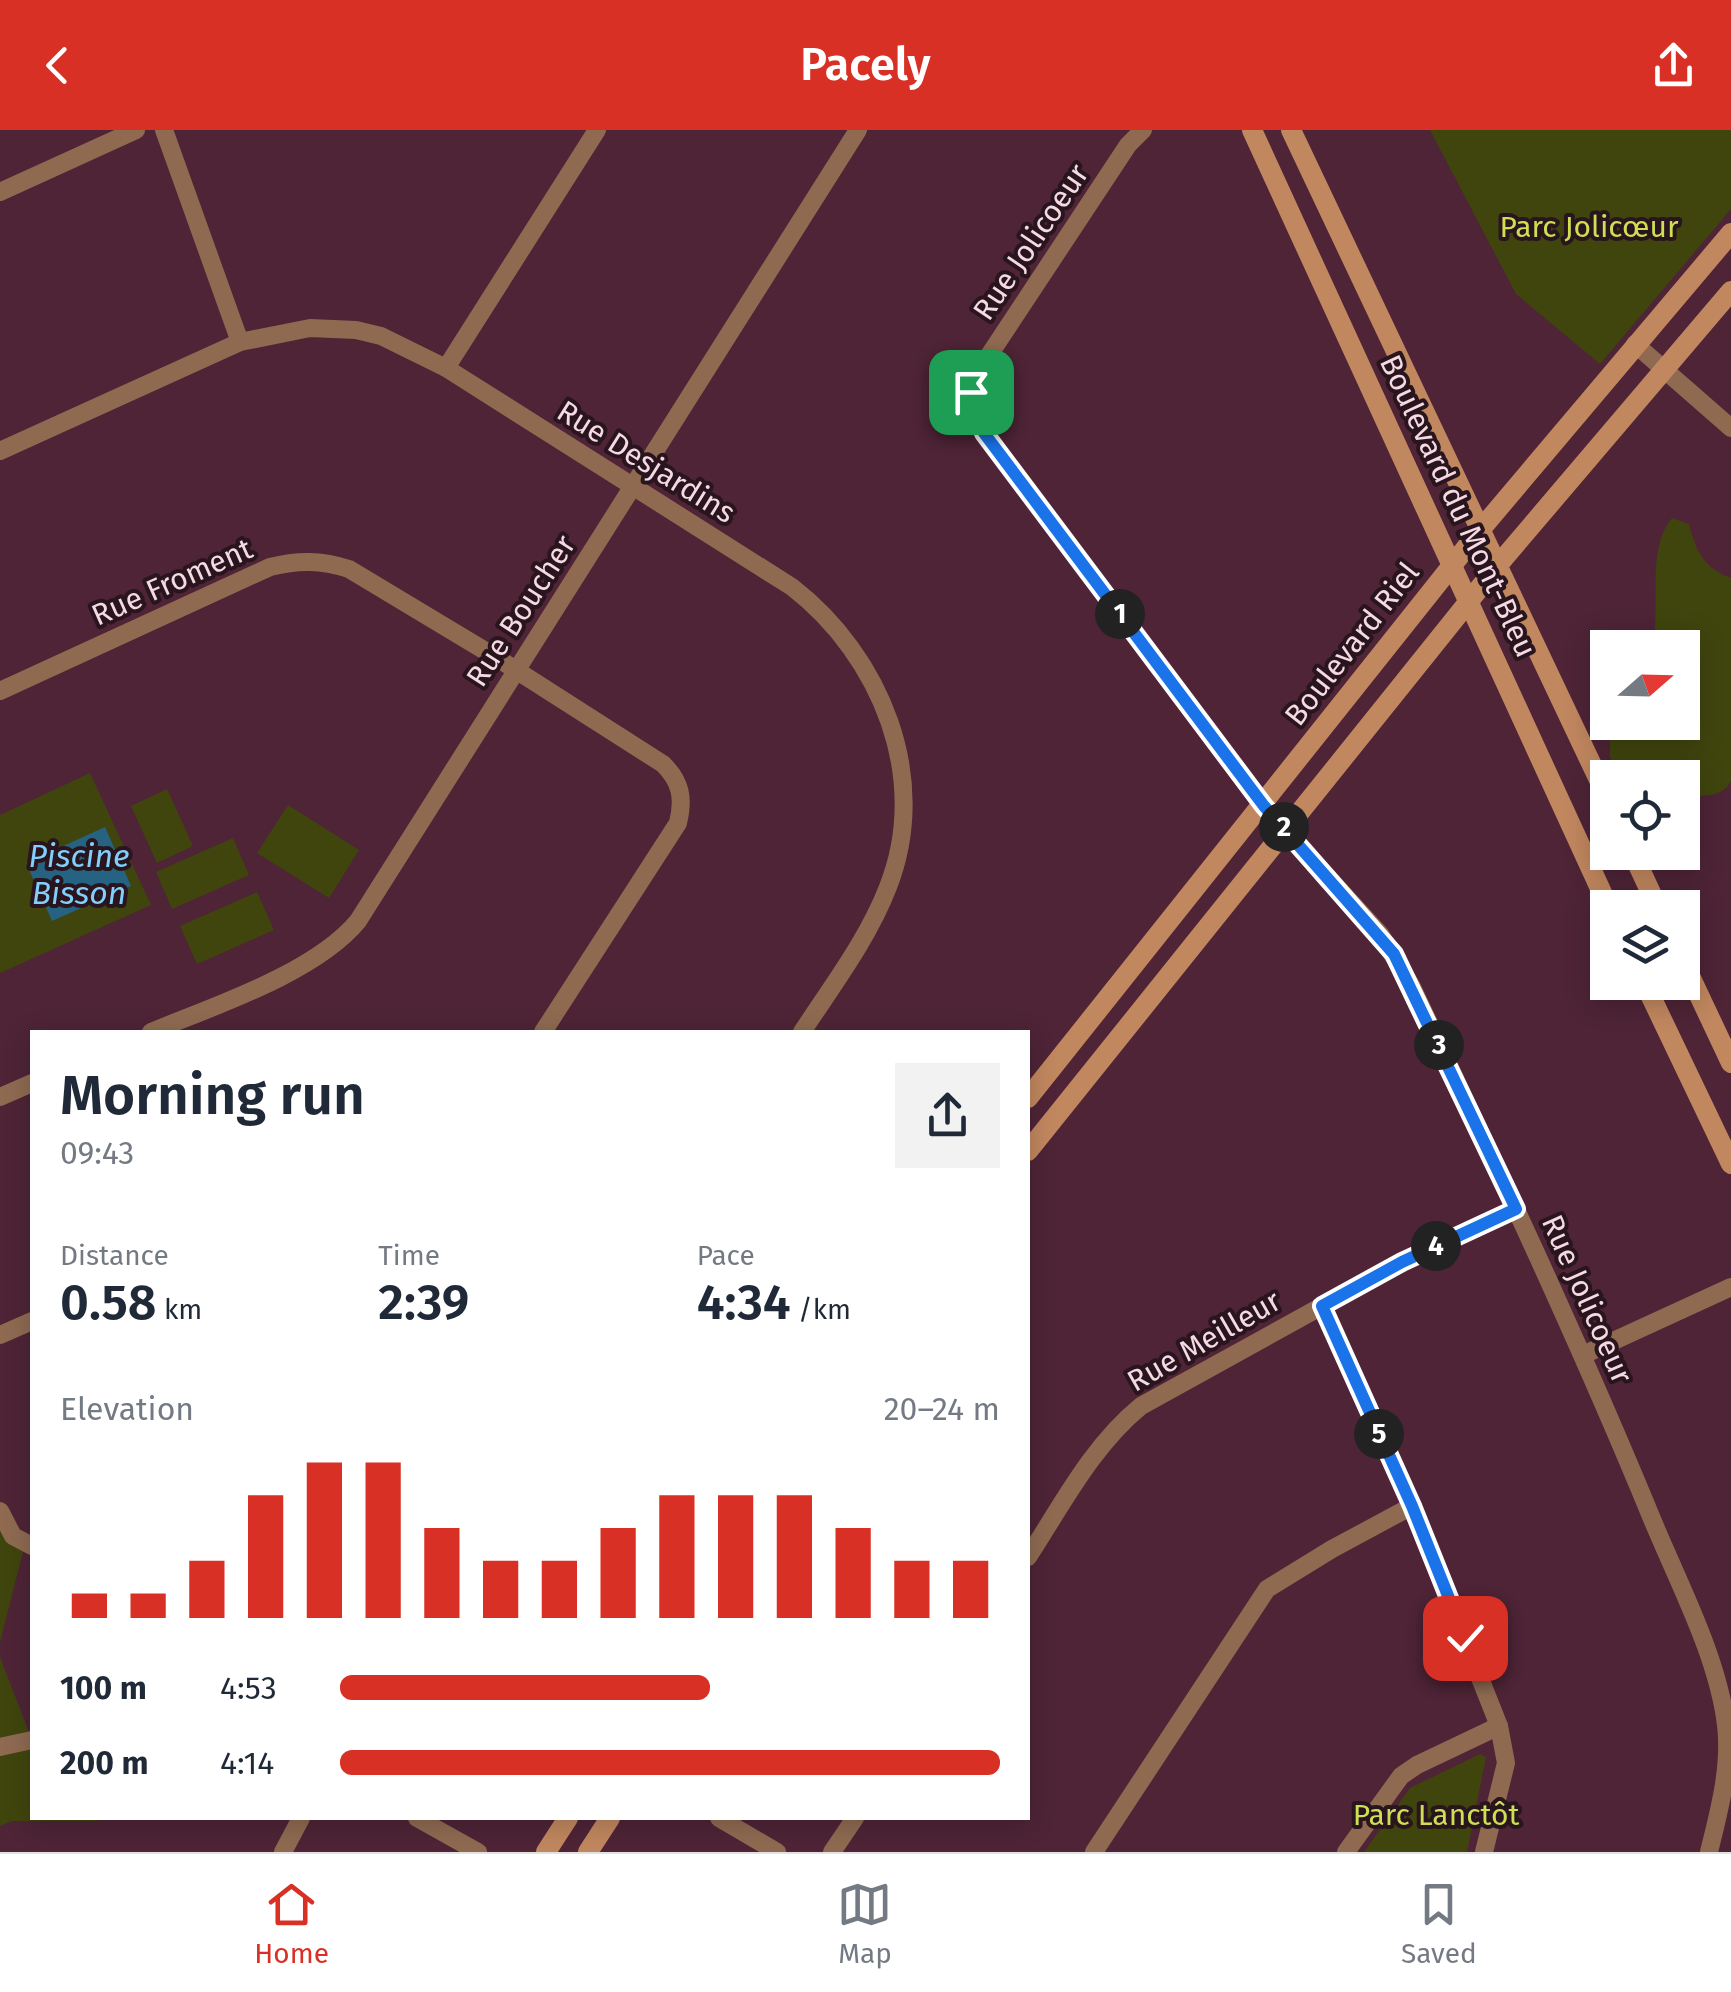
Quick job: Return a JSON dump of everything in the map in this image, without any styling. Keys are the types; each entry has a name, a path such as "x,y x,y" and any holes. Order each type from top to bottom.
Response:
{"street":[{"path":"0,192 136,130"},
{"path":"164,130 240,342"},
{"path":"446,368 597,130"},
{"name":"Rue Boucher","path":"156,1030 305,964 343,939 358,921 858,130"},
{"name":"Rue Jolicoeur","path":"1143,130 1128,145 980,369 974,380 972,404 984,433 1264,806 1394,954 1582,1354 1707,1654 1722,1704 1727,1763 1718,1841"},
{"name":"Boulevard du Mont-Bleu","path":"1252,130 1601,890"},
{"name":"Boulevard du Mont-Bleu","path":"1291,130 1590,761"},
{"name":"Boulevard Riel","path":"1030,1096 1453,564 1731,233"},
{"path":"1030,1149 1498,566 1731,292"},
{"name":"Rue Desjardins","path":"0,451 240,342 310,328 356,330 381,336 446,368 812,603 832,622 865,666 892,728 903,813 896,864 888,887 864,936 803,1030"},
{"path":"1635,344 1731,428"},
{"name":"Rue Froment","path":"0,691 270,567 309,560 348,569 515,669 663,764 676,777 681,791 678,822 544,1030"},
{"path":"1700,997 1731,1063"},
{"path":"1653,1000 1731,1164"},
{"path":"0,1097 30,1083"},
{"name":"Rue Meilleur","path":"1030,1554 1119,1424 1163,1393 1402,1262 1516,1209"},
{"path":"1582,1354 1731,1287"},
{"path":"1322,1306 1412,1506 1499,1726 1506,1763 1484,1852"},
{"path":"0,1335 30,1322"},
{"path":"1094,1852 1267,1589 1332,1548 1412,1506"},
{"path":"0,1512 14,1536 30,1545"},
{"path":"1346,1852 1401,1776 1499,1726"},
{"path":"0,1747 30,1740"},
{"path":"283,1852 300,1820"},
{"path":"421,1820 478,1852"},
{"path":"546,1852 567,1820"},
{"path":"588,1852 609,1820"},
{"path":"722,1820 777,1852"},
{"path":"832,1852 854,1820"}],"green space":[{"name":"Parc Jolicœur","path":"1430,130 1731,130 1731,209 1600,364 1516,294"},
{"path":"1672,518 1689,524 1702,558 1731,578 1731,781 1716,794 1700,796 1700,760 1610,757 1610,740 1700,740 1700,630 1655,630 1656,563"},
{"path":"90,773 151,905 0,973 0,815"},
{"path":"167,789 193,846 157,863 131,806"},
{"path":"288,805 359,850 329,898 257,853"},
{"path":"233,838 249,875 172,909 156,872"},
{"path":"257,892 274,930 197,964 180,926"},
{"path":"0,1511 25,1544 0,1642"},
{"path":"0,1657 30,1735 30,1820 97,1820 12,1821 0,1826"},
{"name":"Parc Lanctôt","path":"1480,1754 1486,1757 1467,1852 1364,1852 1410,1788"}],"water":[{"name":"Piscine Bisson","path":"105,827 131,886 52,921 26,863"}],"route":[{"path":"971,392 984,433 1264,806 1394,954 1516,1209 1402,1262 1322,1306 1412,1506 1465,1638"}]}
